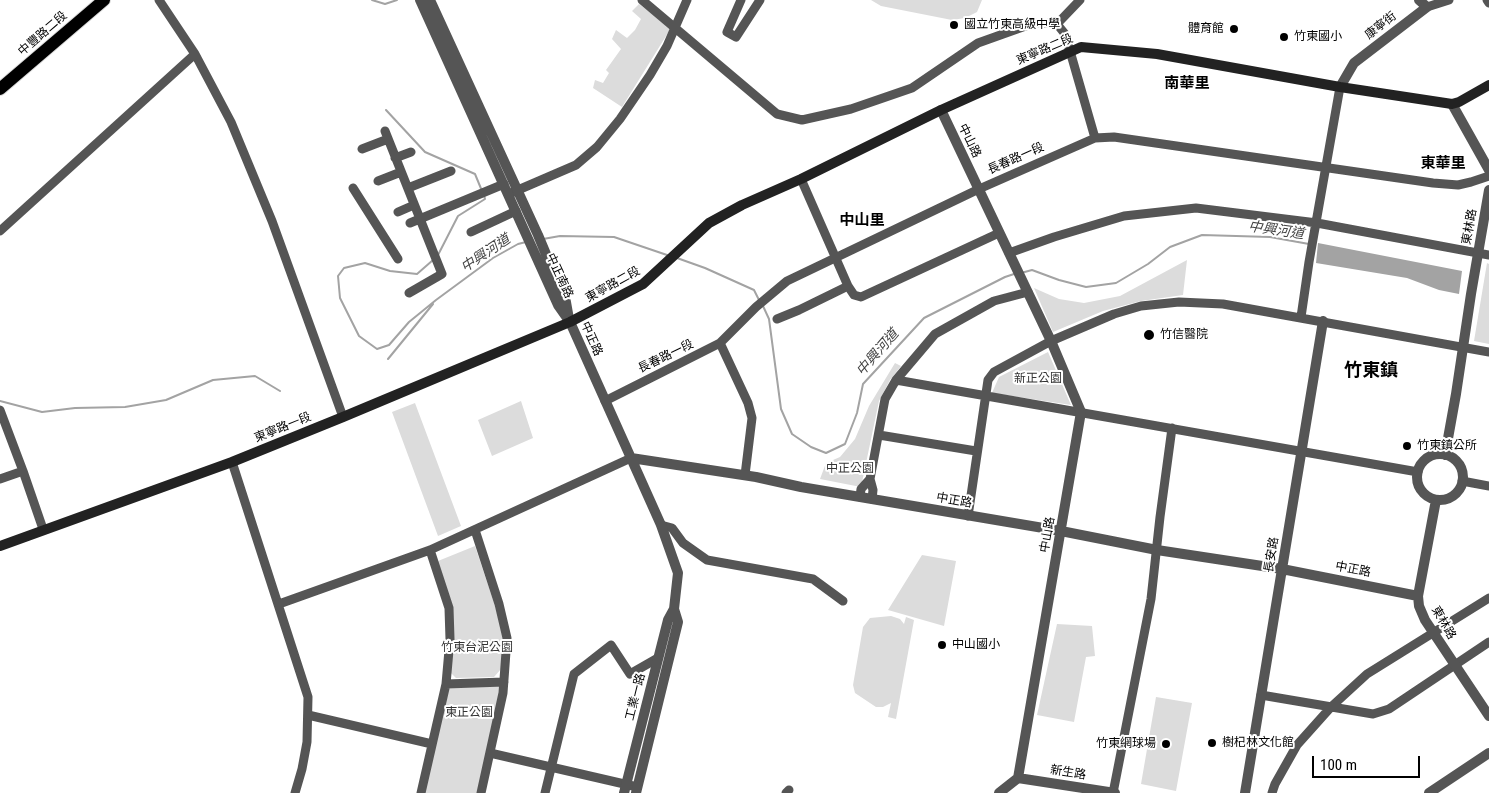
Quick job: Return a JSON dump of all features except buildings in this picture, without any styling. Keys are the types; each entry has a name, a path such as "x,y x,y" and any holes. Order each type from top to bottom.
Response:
{"main road":[{"name":"中豐路二段","path":"0,89 104,0"},
{"name":"東寧路二段","path":"570,322 643,284 709,223 742,205 801,179 941,110 1081,47 1157,54 1452,104"},
{"path":"1452,104 1489,86"},
{"name":"東寧路一段","path":"0,546 232,462 570,322"}],"street":[{"path":"160,0 195,54 231,122 272,221 343,417"},
{"name":"中正南路","path":"420,0 504,184 513,192 516,212 535,240"},
{"name":"中正南路","path":"430,0 513,192 566,302 570,322"},
{"path":"642,0 777,114 802,120 851,109 912,88 978,44 1024,26 1044,22 1058,24"},
{"path":"513,192 576,165 597,147 620,119 642,87 667,46 687,0"},
{"path":"741,0 727,32 736,36 760,0"},
{"path":"1058,24 1080,0"},
{"path":"1419,0 1427,7"},
{"name":"康寧街","path":"1340,86 1354,63 1427,7 1449,0"},
{"path":"1058,24 1070,51 1095,138"},
{"path":"0,231 195,54"},
{"path":"1301,317 1340,86"},
{"path":"1452,104 1489,170"},
{"name":"中山路","path":"941,110 1025,287"},
{"path":"362,149 386,135 442,274 409,293"},
{"name":"長春路一段","path":"605,401 720,344 756,307 787,281 979,189 1095,138 1114,136 1433,183 1458,185 1489,176"},
{"path":"395,158 411,152"},
{"path":"408,188 451,171"},
{"path":"378,181 401,172"},
{"path":"801,179 848,286 854,295 861,297 999,233"},
{"path":"410,223 504,184"},
{"path":"353,188 398,259"},
{"name":"東林路","path":"1463,347 1489,190"},
{"path":"398,212 414,204"},
{"path":"1009,253 1124,216 1196,208 1316,223 1489,255"},
{"path":"471,232 516,212"},
{"path":"777,318 799,310 848,286"},
{"path":"872,499 873,490 870,479 885,399 896,380 935,334 994,300 1025,287 1051,341 1081,412"},
{"path":"968,516 984,395 988,380 994,372 1051,341 1114,314 1141,306 1179,302 1223,304 1489,352"},
{"name":"長安路","path":"1245,793 1323,321"},
{"name":"中正路","path":"570,322 631,458 745,475 1157,550 1282,569 1418,596"},
{"path":"720,344 748,403 752,418 745,475"},
{"path":"1445,454 1463,347"},
{"path":"896,380 1418,472"},
{"path":"0,410 43,529"},
{"name":"中山路","path":"1018,778 1081,412"},
{"path":"1114,793 1140,659 1157,550 1172,428"},
{"path":"878,435 976,451"},
{"path":"1438,454 1445,454 1457,462 1463,474 1462,482 1456,494 1443,500 1436,500 1423,492 1417,479 1418,472 1425,460 1438,454"},
{"path":"279,604 430,550 631,458"},
{"name":"工業一路","path":"626,789 668,620 674,609 678,573 662,525 631,458"},
{"path":"232,462 308,697 304,760 295,793"},
{"path":"0,479 23,471"},
{"path":"860,497 862,489 870,479"},
{"path":"1462,482 1489,486"},
{"name":"東林路","path":"1436,500 1418,596 1419,606 1433,633 1489,716"},
{"path":"662,525 672,528 683,543 707,560 813,579 843,601"},
{"path":"474,530 499,604 507,638 503,694 481,793"},
{"path":"421,793 446,684 450,638 449,608 430,550"},
{"path":"1272,793 1297,745 1331,706 1367,674 1489,598"},
{"name":"工業一路","path":"637,790 678,622 674,609"},
{"path":"1262,695 1373,714 1389,709 1489,642"},
{"path":"545,793 574,674 611,645 630,674 658,658"},
{"path":"446,684 504,682"},
{"path":"308,716 432,744"},
{"path":"1429,793 1489,752"},
{"path":"490,753 626,789 637,790"},
{"path":"999,793 1018,778"},
{"name":"新生路","path":"1018,778 1114,793"}],"green space":[{"path":"871,0 982,0 977,12 965,18 952,20 881,6"},
{"path":"639,4 671,28 622,107 593,88 595,80 603,83 609,73 606,70 621,49 612,39 616,30 627,38 635,30 641,19 632,11"},
{"path":"1187,260 1183,295 1141,301 1103,311 1053,332 1034,288 1059,299 1084,303 1120,296"},
{"path":"1487,263 1489,264 1489,344 1474,341"},
{"name":"新正公園","path":"1048,352 1071,405 992,393 999,377"},
{"name":"中正公園","path":"895,363 901,366 890,380 879,401 861,487 820,479 826,463 840,457 855,439 869,406"},
{"path":"521,401 533,438 492,456 478,420"},
{"path":"415,403 461,526 438,536 392,412"},
{"name":"竹東台泥公園","path":"475,546 496,609 503,638 501,669 494,677 456,678 450,672 452,606 438,561"},
{"path":"922,555 956,561 944,626 888,610"},
{"path":"891,616 900,619 904,624 906,617 914,620 896,719 888,717 891,703 883,707 876,707 855,693 853,685 863,627 870,618"},
{"path":"1057,624 1092,626 1095,656 1086,657 1074,722 1037,715"},
{"name":"東正公園","path":"502,685 477,793 423,793 447,687"},
{"name":"竹東網球場","path":"1156,697 1192,703 1176,791 1141,784"}],"shaded area":[{"path":"1318,243 1462,271 1459,294 1439,290 1407,278 1316,263"}],"waterway":[{"path":"372,0 385,4 397,0"},
{"path":"386,110 425,152 475,174 482,191"},
{"path":"438,255 458,216 485,199 484,195"},
{"name":"中興河道","path":"1021,273 1032,270 1086,287 1116,283 1148,264 1170,247 1202,235 1270,237 1309,244"},
{"name":"中興河道","path":"543,239 560,236 614,237 667,255"},
{"path":"433,260 417,274 390,271 365,263 344,268 338,276 340,298 359,336 377,349 389,345 409,322 436,300 493,258 518,244 526,242"},
{"name":"中興河道","path":"677,258 705,268 754,290 759,300"},
{"name":"中興河道","path":"763,306 769,319 781,409 792,434 811,447 826,453 845,444 857,413 863,384 924,318 1014,274"},
{"path":"388,359 433,304"},
{"path":"0,401 42,412 75,408 125,407 166,400 213,380 255,376 280,391"}],"place":[{"name":"國立竹東高級中學","path":"954,25"},
{"name":"體育館","path":"1234,29"},
{"name":"竹東國小","path":"1284,37"},
{"name":"竹信醫院","path":"1149,335"},
{"name":"竹東鎮公所","path":"1407,446"},
{"name":"中山國小","path":"942,645"},
{"name":"樹杞林文化館","path":"1212,743"},
{"name":"竹東網球場","path":"1166,744"}],"district":[{"name":"南華里","path":"1187,84"},
{"name":"東華里","path":"1443,164"},
{"name":"中山里","path":"862,221"},
{"name":"竹東鎮","path":"1371,371"}]}
